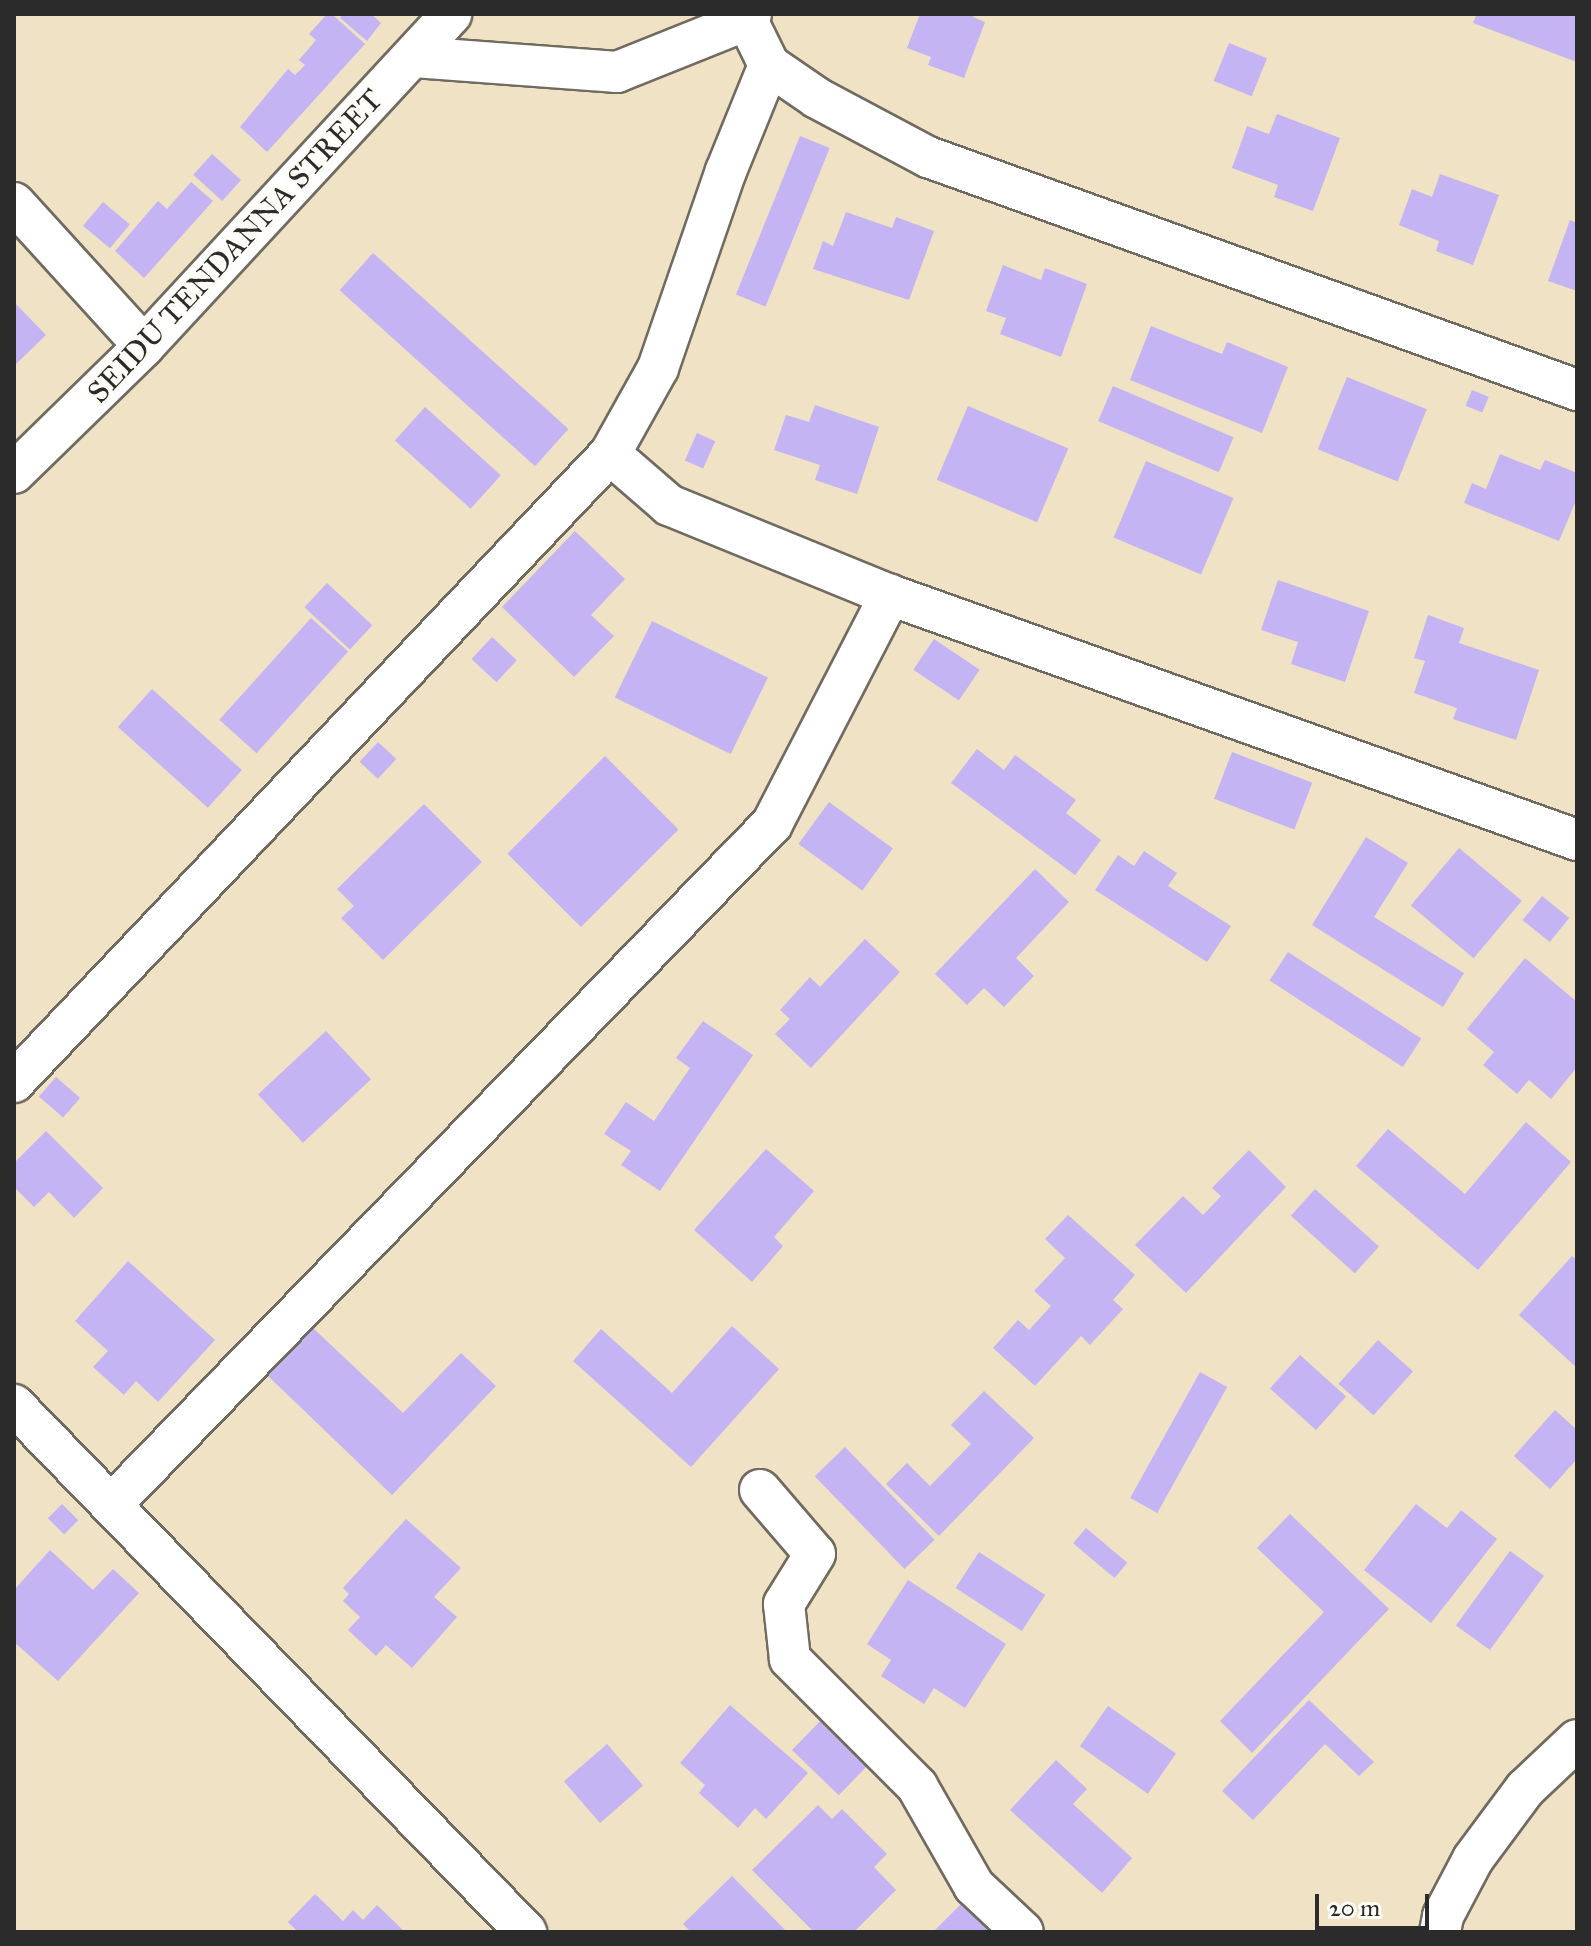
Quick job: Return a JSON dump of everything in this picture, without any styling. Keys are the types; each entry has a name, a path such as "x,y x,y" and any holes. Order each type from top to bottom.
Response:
{"street":[{"name":"SEIDU TENDANNA STREET","path":"14,473 144,346 451,14"},
{"path":"414,57 617,72 749,17 769,65 817,98 928,157 1577,390"},
{"path":"14,1082 610,454 658,368 726,171 769,65"},
{"path":"14,203 144,346"},
{"path":"610,454 669,505 890,595 1577,840"},
{"path":"113,1503 772,824 890,595"},
{"path":"14,1405 113,1503 526,1932"},
{"path":"760,1490 815,1554 784,1604 790,1659 917,1786 974,1886 1023,1932"},
{"path":"1440,1932 1443,1916 1473,1859 1525,1789 1577,1740"}],"building":[{"path":"327,14 332,14 365,44 267,152 240,127 288,69 295,75 305,65 299,60 316,40 309,34"},
{"path":"343,14 371,14 381,23 367,41 340,18"},
{"path":"920,14 975,14 973,17 985,22 964,78 928,65 931,57 907,48"},
{"path":"1477,14 1577,14 1577,62 1473,23"},
{"path":"1229,43 1267,58 1252,96 1214,81"},
{"path":"1277,114 1340,138 1313,211 1274,197 1278,185 1232,168 1247,126 1269,134"},
{"path":"800,136 830,148 766,307 736,295"},
{"path":"212,154 241,180 222,201 193,175"},
{"path":"1440,174 1499,195 1473,265 1436,251 1439,241 1399,225 1412,189 1432,197"},
{"path":"191,182 213,201 144,278 115,251 158,201 167,209"},
{"path":"103,202 130,224 110,248 83,226"},
{"path":"846,212 892,228 896,217 934,231 909,300 813,269 823,241 833,246"},
{"path":"1570,220 1577,223 1577,291 1548,281"},
{"path":"373,253 568,429 535,466 340,290"},
{"path":"1003,265 1041,280 1045,268 1087,284 1061,357 1000,334 1006,318 986,311"},
{"path":"14,302 46,335 14,366"},
{"path":"1151,326 1222,354 1227,342 1288,367 1262,433 1130,380"},
{"path":"1347,377 1427,409 1398,482 1318,449"},
{"path":"1113,386 1234,437 1219,472 1098,421"},
{"path":"1472,390 1489,397 1482,413 1466,406"},
{"path":"815,405 879,427 857,494 815,480 820,465 774,450 786,415 809,422"},
{"path":"968,406 1068,449 1037,522 937,480"},
{"path":"425,407 501,475 471,509 395,440"},
{"path":"697,433 715,441 703,469 685,460"},
{"path":"1500,454 1540,470 1545,460 1577,473 1577,498 1559,541 1464,503 1472,483 1486,489"},
{"path":"1146,461 1233,498 1201,575 1114,537"},
{"path":"575,531 625,579 591,615 614,636 574,677 502,607"},
{"path":"1278,580 1369,611 1345,682 1291,664 1298,642 1261,630"},
{"path":"327,583 372,625 350,649 304,607"},
{"path":"1428,615 1464,628 1459,643 1539,670 1516,740 1453,719 1457,708 1414,693 1425,661 1414,658"},
{"path":"311,618 348,651 256,753 219,720"},
{"path":"652,621 768,678 731,754 615,697"},
{"path":"492,637 517,660 496,682 472,659"},
{"path":"934,639 980,670 959,700 913,670"},
{"path":"152,689 242,770 208,808 118,727"},
{"path":"378,742 396,759 378,779 360,762"},
{"path":"977,749 1004,770 1015,755 1076,800 1066,813 1101,840 1075,875 951,783"},
{"path":"1232,752 1312,783 1294,829 1214,799"},
{"path":"605,756 679,830 581,927 507,854"},
{"path":"829,802 893,848 862,891 798,844"},
{"path":"424,804 482,862 383,960 341,918 354,906 337,889"},
{"path":"1366,837 1408,863 1374,917 1464,973 1443,1007 1312,925"},
{"path":"1459,848 1522,901 1474,958 1411,905"},
{"path":"1144,851 1177,873 1168,886 1231,926 1207,962 1095,890 1118,855 1134,866"},
{"path":"1035,869 1069,902 1016,958 1034,976 1004,1007 984,988 967,1005 935,974"},
{"path":"1542,896 1569,918 1550,942 1522,920"},
{"path":"865,939 900,972 811,1068 775,1034 790,1019 780,1010 810,977 820,987"},
{"path":"1288,952 1421,1039 1403,1067 1269,981"},
{"path":"1525,958 1577,1002 1577,1067 1551,1099 1529,1080 1517,1094 1483,1065 1494,1052 1467,1029"},
{"path":"703,1021 753,1055 660,1191 621,1165 631,1151 604,1134 626,1102 654,1121 690,1068 676,1058"},
{"path":"326,1031 371,1079 303,1143 258,1094"},
{"path":"56,1077 80,1098 63,1118 39,1097"},
{"path":"1526,1122 1571,1162 1478,1270 1356,1166 1388,1129 1465,1194"},
{"path":"46,1131 103,1188 74,1218 49,1192 34,1207 14,1187 14,1163"},
{"path":"766,1149 814,1191 774,1237 783,1246 752,1282 694,1230"},
{"path":"1249,1150 1286,1187 1186,1293 1135,1245 1183,1196 1203,1215 1221,1196 1212,1188"},
{"path":"1315,1189 1379,1247 1355,1273 1291,1216"},
{"path":"1068,1215 1135,1275 1113,1300 1123,1309 1090,1345 1081,1336 1035,1386 993,1348 1018,1320 1029,1330 1051,1306 1034,1291 1065,1258 1045,1239"},
{"path":"1572,1256 1577,1260 1577,1368 1519,1315"},
{"path":"128,1261 215,1340 158,1402 136,1381 124,1395 93,1367 108,1351 75,1321"},
{"path":"732,1326 779,1369 691,1467 573,1361 601,1329 672,1393"},
{"path":"312,1327 403,1413 461,1353 496,1386 392,1495 266,1374"},
{"path":"1378,1340 1413,1371 1373,1415 1339,1384"},
{"path":"1300,1355 1346,1396 1316,1430 1270,1388"},
{"path":"1200,1372 1227,1387 1157,1513 1130,1498"},
{"path":"984,1391 1034,1438 939,1536 886,1484 907,1463 930,1486 971,1444 951,1425"},
{"path":"1555,1410 1577,1430 1577,1459 1550,1489 1514,1456"},
{"path":"845,1447 935,1540 904,1569 815,1476"},
{"path":"62,1504 78,1520 64,1534 48,1518"},
{"path":"1416,1504 1447,1528 1461,1510 1497,1539 1431,1623 1364,1570"},
{"path":"1290,1514 1389,1609 1252,1753 1220,1721 1324,1612 1257,1548"},
{"path":"406,1519 461,1568 434,1597 457,1617 412,1668 386,1645 376,1656 348,1630 360,1617 343,1601 349,1594 343,1588"},
{"path":"1086,1528 1127,1563 1115,1578 1073,1543"},
{"path":"50,1550 93,1590 113,1569 139,1593 58,1681 14,1642 14,1590"},
{"path":"1510,1551 1544,1576 1490,1650 1456,1625"},
{"path":"979,1552 1045,1595 1022,1631 956,1588"},
{"path":"908,1580 1006,1644 965,1708 934,1688 924,1704 881,1676 891,1660 867,1644"},
{"path":"1309,1700 1374,1762 1359,1776 1325,1744 1253,1820 1222,1791"},
{"path":"730,1705 808,1773 766,1819 755,1808 738,1828 699,1793 705,1785 680,1763"},
{"path":"1108,1706 1176,1754 1148,1794 1080,1746"},
{"path":"824,1717 871,1762 839,1795 792,1750"},
{"path":"607,1744 643,1786 600,1823 564,1781"},
{"path":"1056,1760 1087,1789 1073,1804 1132,1858 1102,1893 1010,1810"},
{"path":"818,1805 832,1819 842,1809 887,1854 874,1867 896,1890 854,1932 814,1932 752,1870"},
{"path":"732,1876 787,1932 691,1932 683,1924"},
{"path":"315,1894 343,1921 353,1910 363,1920 377,1905 405,1932 298,1932 288,1922"},
{"path":"965,1900 998,1932 933,1932"}]}
